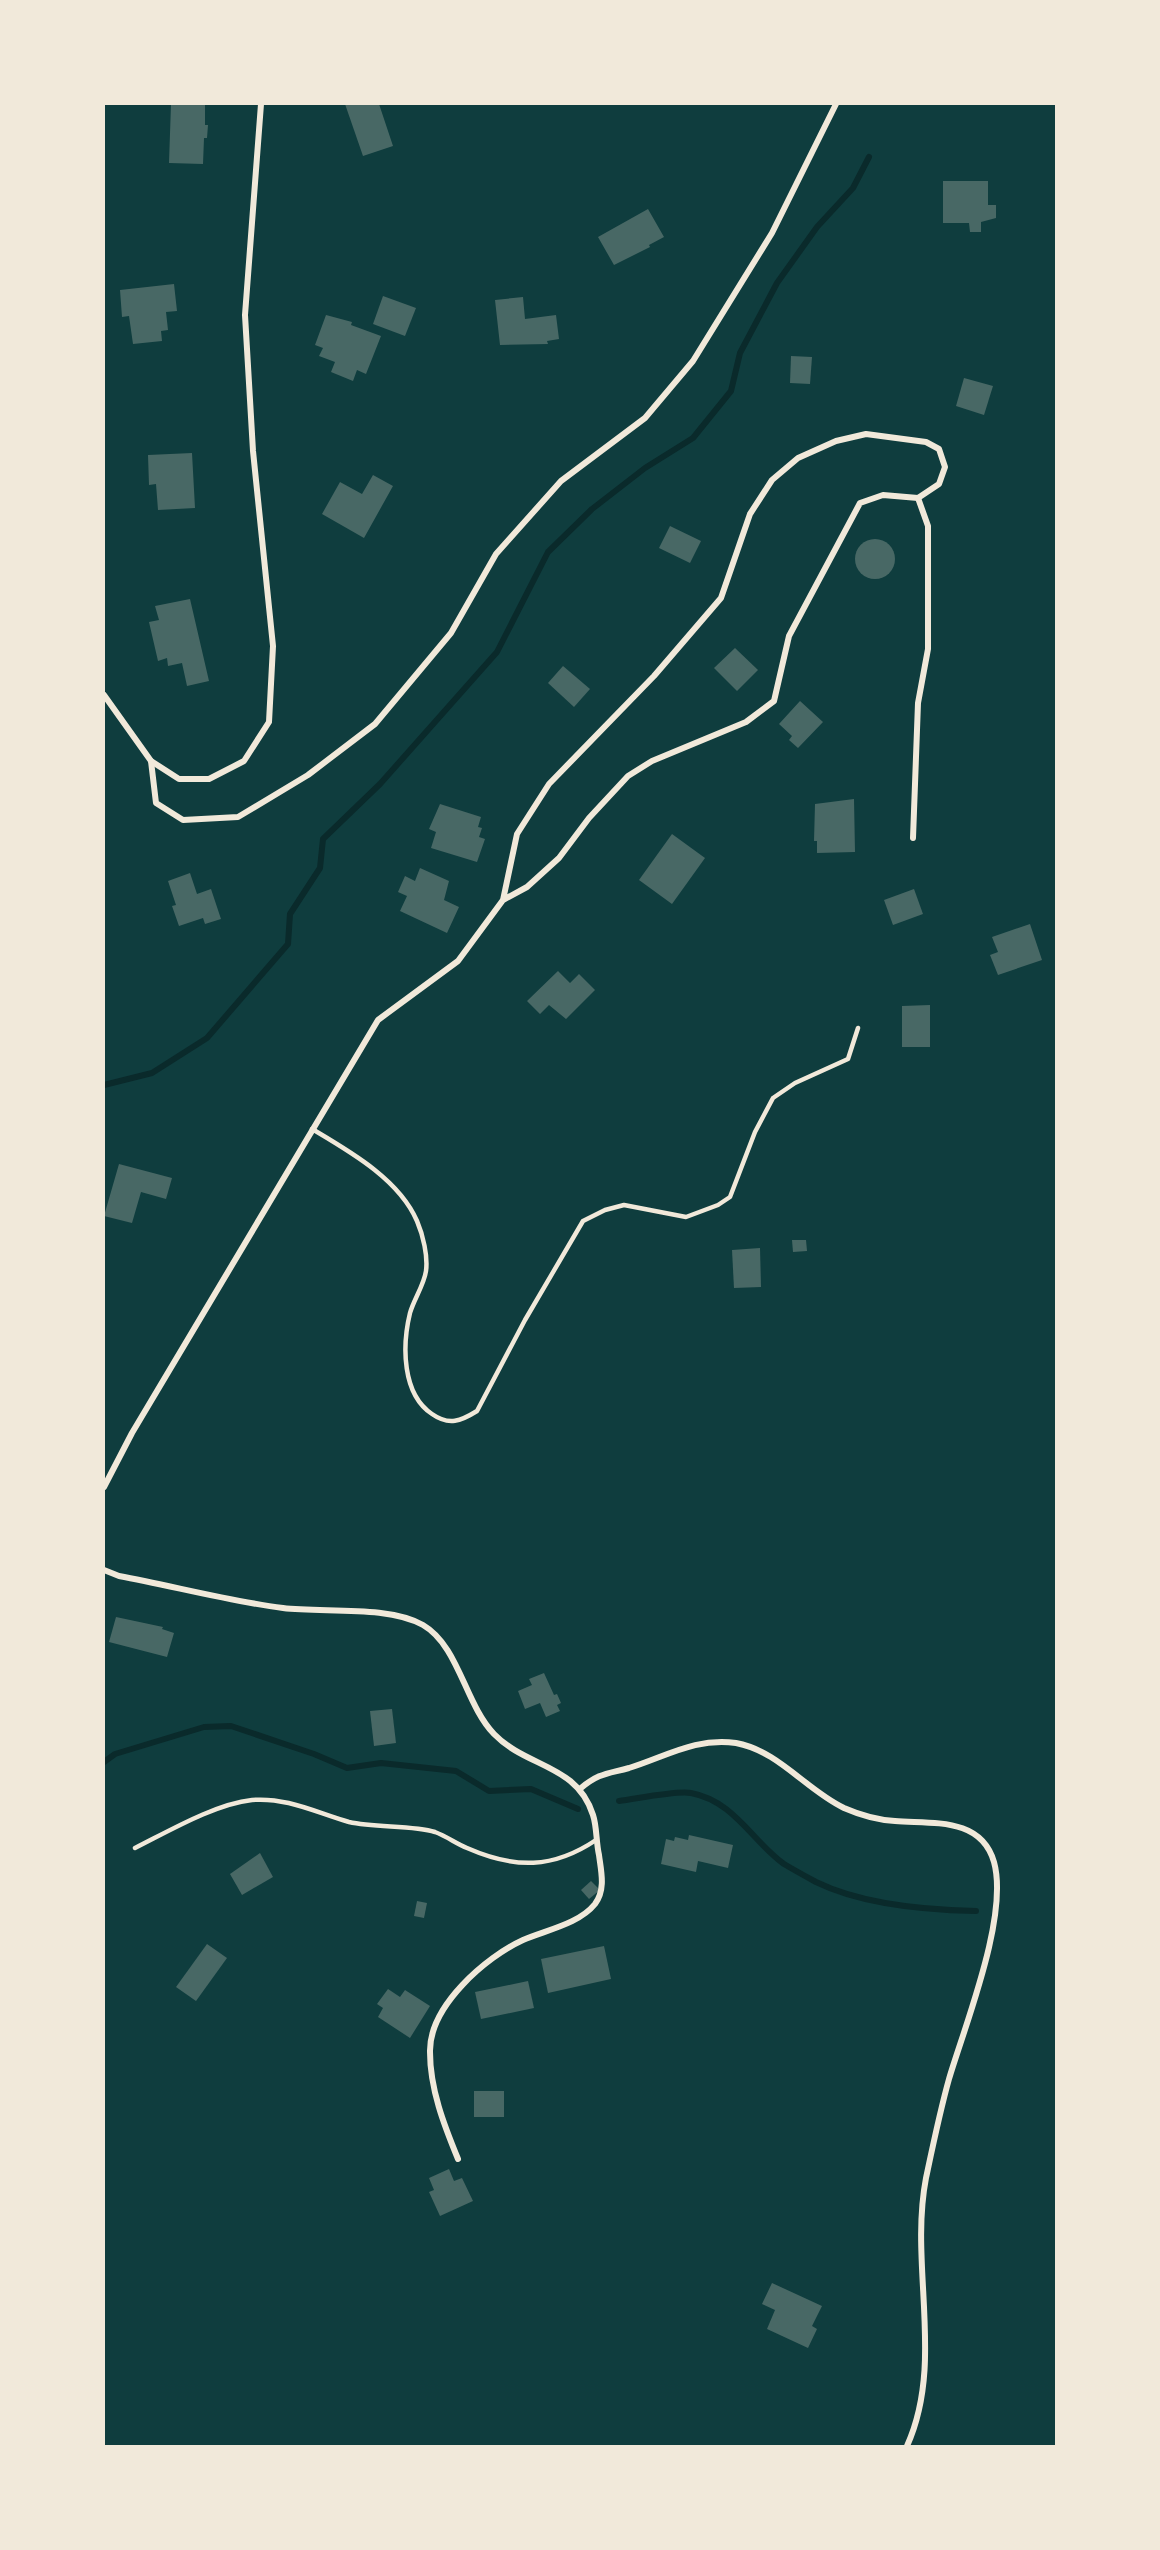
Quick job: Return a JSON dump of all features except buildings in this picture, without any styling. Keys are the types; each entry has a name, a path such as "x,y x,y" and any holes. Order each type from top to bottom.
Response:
{"street":[{"path":"104,695 151,761 179,779 208,779 244,761 269,722 273,646 253,451 245,315 261,104"},
{"path":"151,761 156,803 183,820 238,817 308,775 375,724 451,633 496,554 561,481 645,418 693,361 772,233 836,104"},
{"path":"104,1487 138,1422 378,1020 458,961 503,900 517,834 549,784 654,676 721,598 750,514 772,480 798,458 836,441 866,434 926,442 939,449 945,467 939,484 918,498 883,495 860,503 789,636 774,701 747,722 652,761 628,776 589,818 559,858 527,887 503,900"},
{"path":"913,838 918,704 928,649 928,526 918,498"},
{"path":"104,1570 119,1576 282,1608 399,1617 423,1625 437,1636 448,1652 469,1698 495,1735 540,1764 569,1778 581,1788 594,1816 602,1875 601,1891 595,1904 581,1916 508,1947 472,1974 450,2000 436,2024 429,2049 433,2076 438,2106 458,2159"},
{"path":"581,1788 596,1775 628,1768 675,1750 708,1741 735,1743 756,1749 777,1760 799,1779 843,1808 865,1816 893,1821 952,1824 970,1830 986,1845 994,1864 993,1922 984,1965 949,2081 926,2181 922,2240 924,2368 916,2422 907,2446"}],"lane":[{"path":"312,1129 370,1167 402,1198 417,1220 423,1241 426,1271 410,1315 406,1340 409,1380 418,1403 428,1411 445,1421 463,1420 477,1411 525,1320 584,1221 605,1210 624,1205 686,1217 704,1212 730,1197 755,1132 773,1098 795,1083 848,1059 858,1028"},
{"path":"135,1848 219,1810 253,1800 304,1805 350,1822 434,1832 502,1861 544,1863 578,1852 596,1840"}],"waterway":[{"path":"104,1085 152,1073 207,1038 288,944 290,914 320,868 323,839 380,784 497,652 548,552 592,509 645,468 693,438 731,391 740,353 777,283 817,227 853,188 869,157"},
{"path":"104,1762 115,1754 204,1727 231,1726 314,1754 347,1768 381,1763 456,1771 489,1791 531,1789 578,1809"},
{"path":"619,1801 685,1792 706,1797 731,1813 784,1864 834,1890 894,1905 976,1911"}]}
